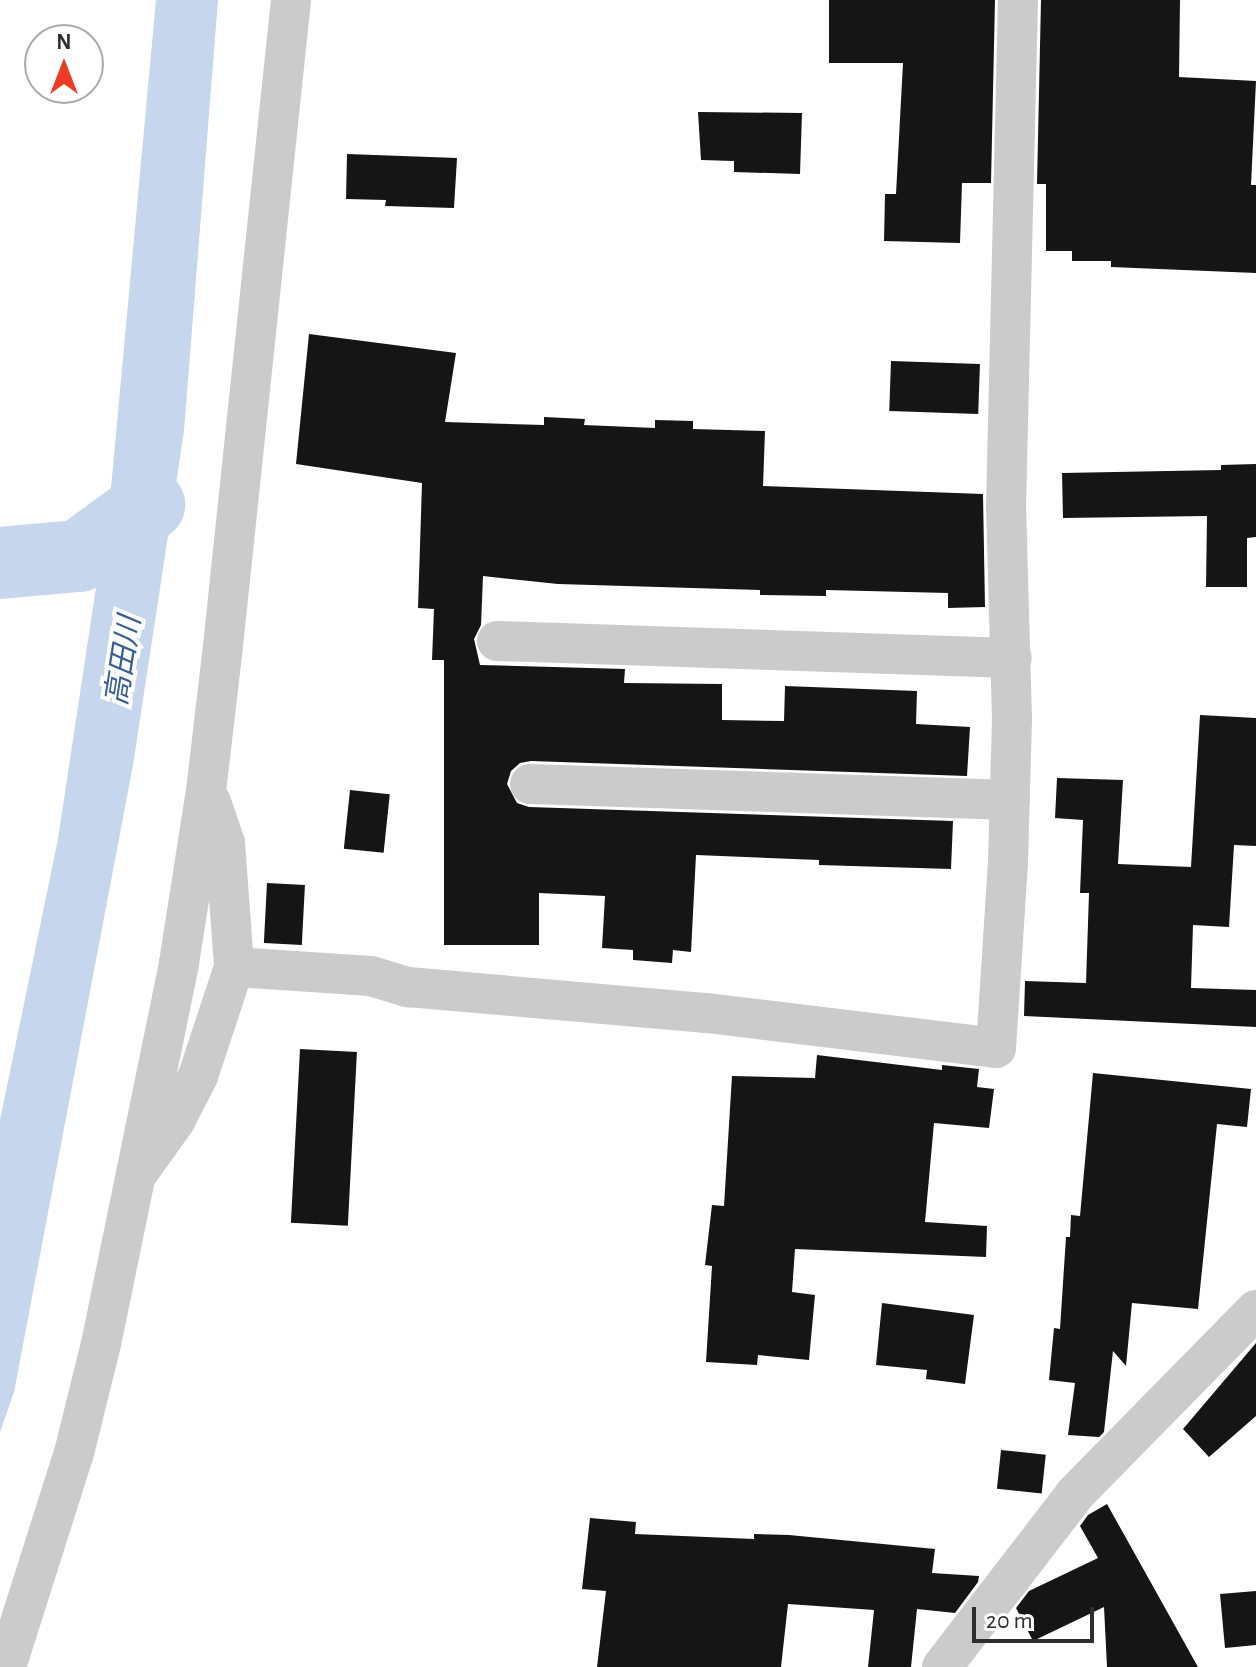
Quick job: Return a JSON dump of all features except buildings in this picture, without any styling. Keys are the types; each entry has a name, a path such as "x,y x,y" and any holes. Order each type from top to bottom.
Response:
{"street":[{"path":"6,1667 74,1453 137,1174 179,963 206,791 250,411 291,0"},
{"path":"234,967 371,976 408,987 707,1013 996,1048 1010,800 1012,658 1006,508 1018,0"},
{"path":"497,641 1012,658"},
{"path":"530,784 1010,800"},
{"path":"137,1174 175,1121 198,1076 234,967 225,843 220,819 206,791"},
{"path":"942,1667 1075,1494 1256,1310"}],"water":[{"name":"高田川","path":"156,0 218,0 184,431 133,765 14,1392 0,1432 0,1120 58,839 111,488"}],"waterway":[{"path":"0,563 79,556 149,505"}]}
